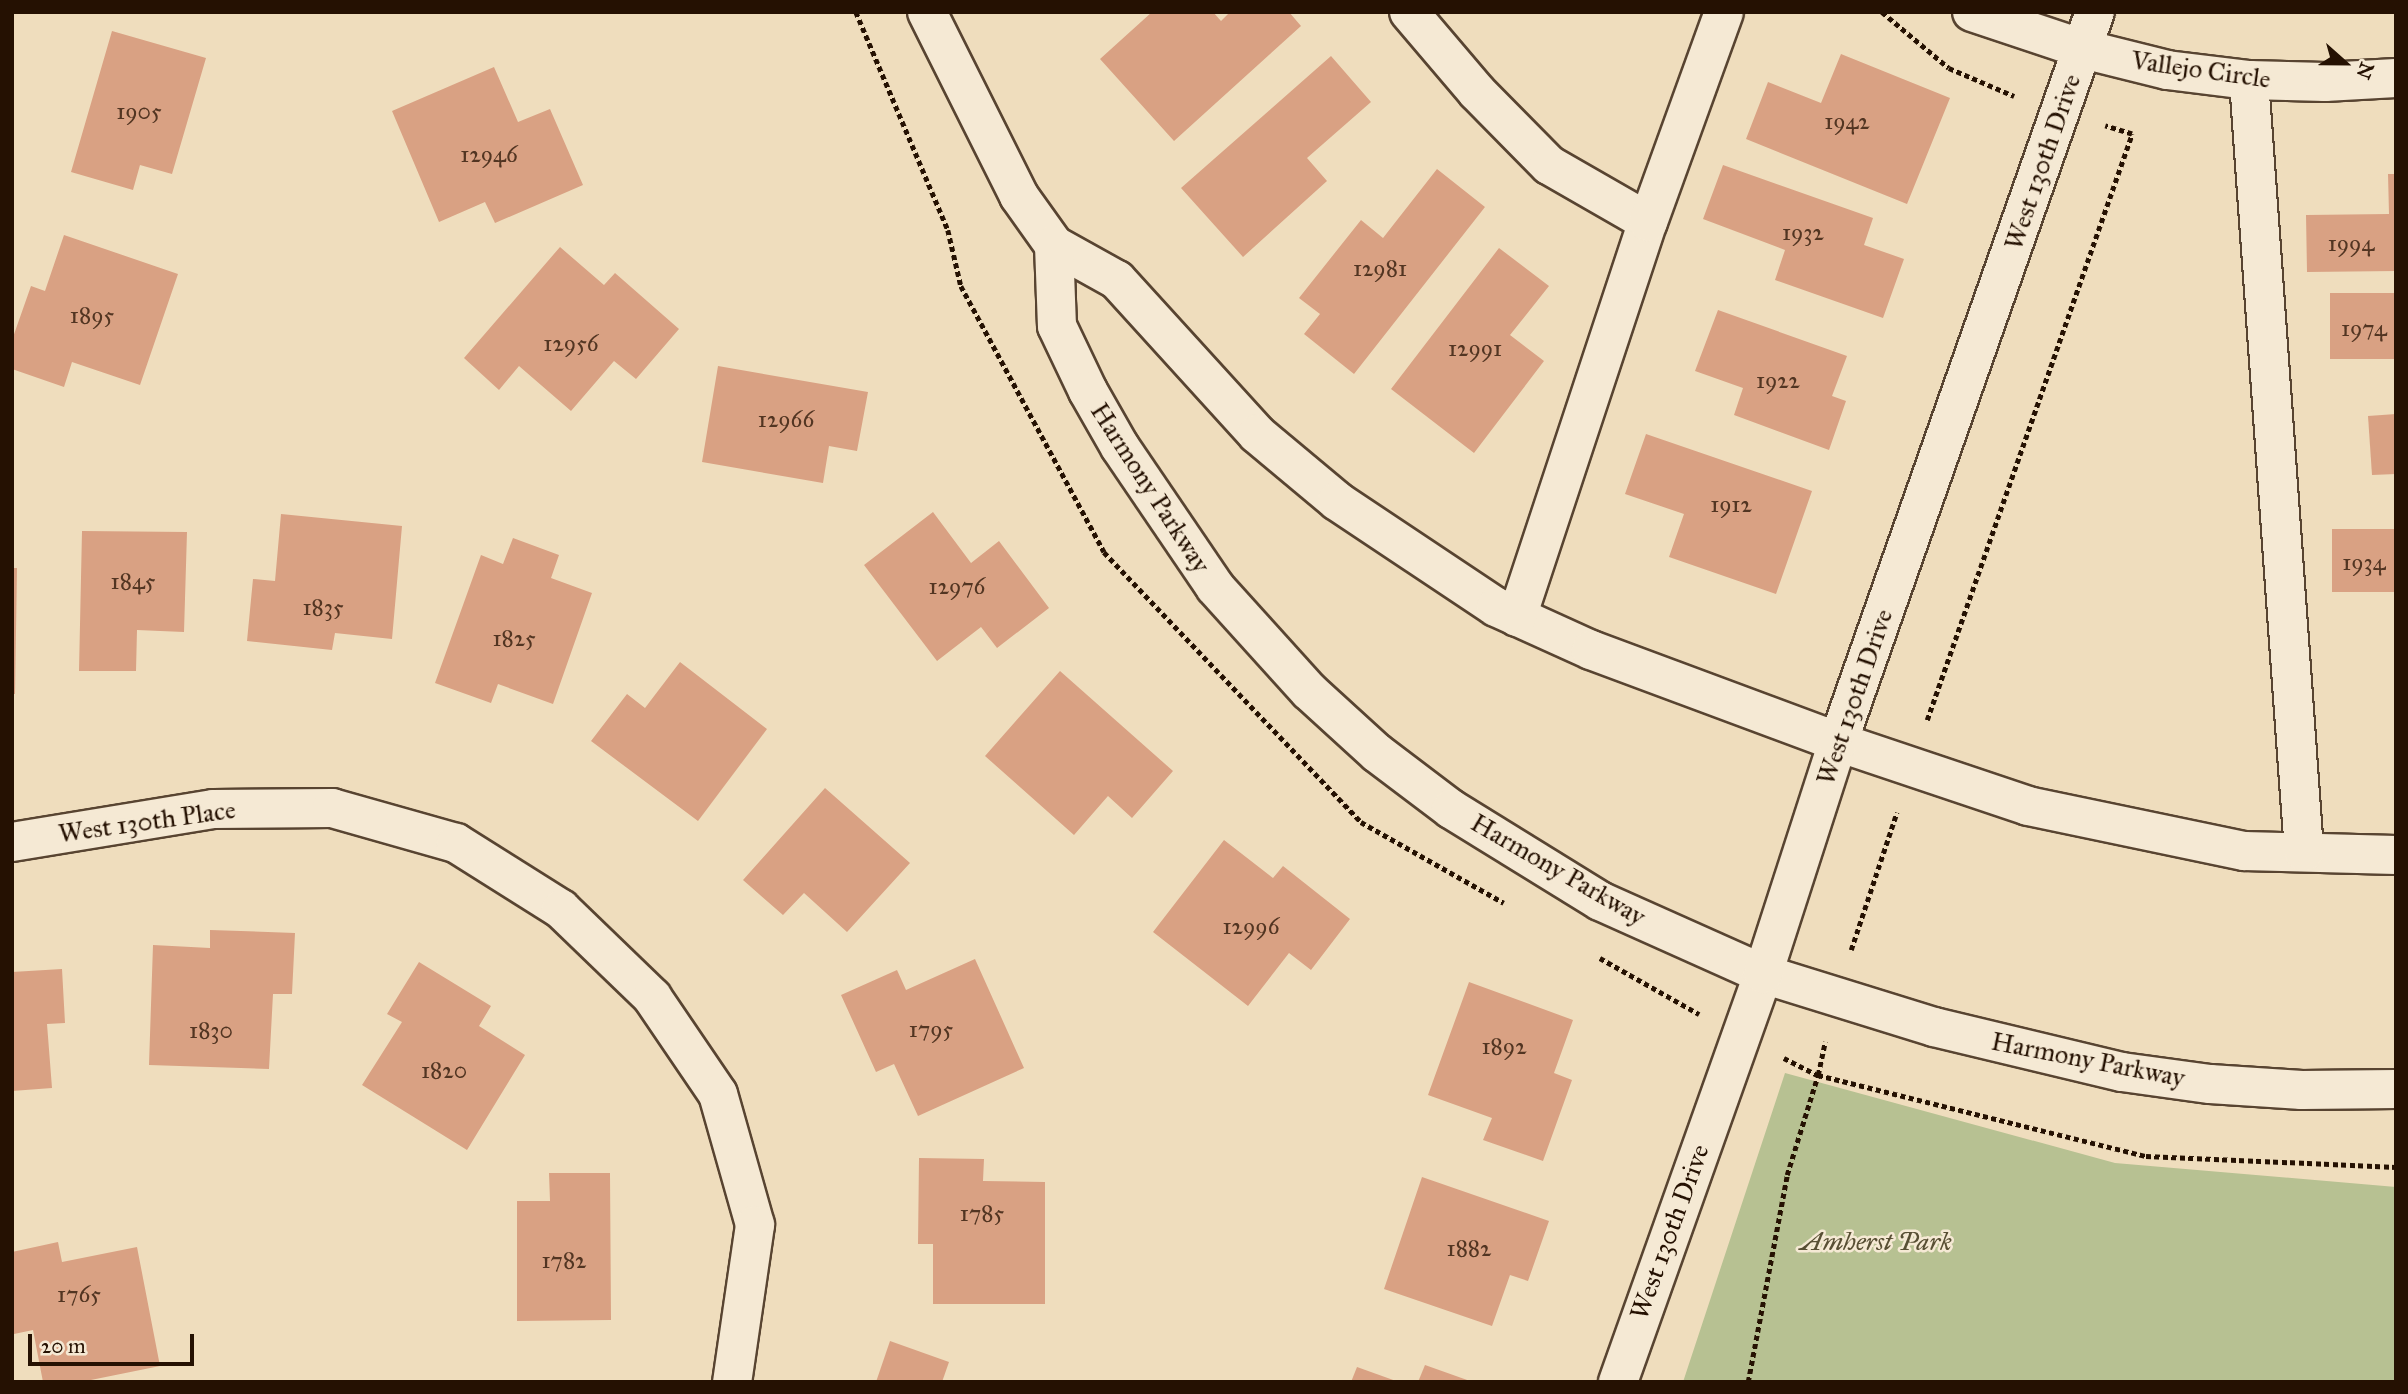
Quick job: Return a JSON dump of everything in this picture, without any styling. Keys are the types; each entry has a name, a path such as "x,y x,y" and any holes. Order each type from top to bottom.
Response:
{"street":[{"path":"927,12 1012,184 1054,245 1118,280 1257,434 1336,501 1496,607 1591,650 1838,742 2028,806 2244,850 2396,855"},
{"path":"1409,12 1477,92 1549,165 1648,222"},
{"path":"1517,617 1648,222 1724,12"},
{"name":"Vallejo Circle","path":"1972,12 2083,49 2167,71 2249,80 2325,82 2396,78"},
{"name":"West 130th Drive","path":"1618,1382 1763,974 1838,742 2095,12"},
{"path":"2249,80 2304,852"},
{"name":"Harmony Parkway","path":"1054,245 1057,326 1088,391 1120,447 1215,587 1309,691 1377,753 1451,809 1600,901 1763,974 1934,1027 2122,1072 2210,1084 2302,1090 2396,1089"},
{"name":"West 130th Place","path":"12,842 214,809 332,808 456,843 561,909 652,997 718,1094 755,1225 732,1382"}],"path":[{"path":"1748,1382 1787,1175 1818,1075 2147,1156 2396,1167"}],"green space":[{"name":"Amherst Park","path":"1785,1073 2115,1163 2396,1187 2396,1382 1683,1382"}],"building":[{"path":"1152,12 1213,12 1221,21 1230,12 1289,12 1301,26 1174,141 1100,59"},
{"path":"112,31 206,58 172,174 140,165 133,190 71,172"},
{"path":"1841,54 1950,98 1907,204 1746,139 1768,82 1821,103"},
{"path":"1331,56 1371,102 1307,158 1327,181 1243,257 1181,188"},
{"path":"494,67 518,122 550,109 583,185 495,223 485,202 439,222 392,111"},
{"path":"1723,165 1873,218 1864,245 1904,259 1883,318 1775,280 1785,250 1703,219"},
{"path":"1437,169 1485,207 1354,374 1304,334 1320,314 1299,298 1361,220 1383,238"},
{"path":"2388,174 2396,174 2396,271 2307,272 2306,215 2389,214"},
{"path":"64,235 178,274 140,385 72,362 64,387 12,369 12,340 31,286 45,291"},
{"path":"560,247 604,285 615,273 679,329 636,379 614,361 571,411 519,366 499,390 464,358"},
{"path":"1499,248 1549,286 1510,335 1544,361 1474,453 1391,389"},
{"path":"2330,293 2396,293 2396,359 2330,359"},
{"path":"1718,310 1847,356 1832,396 1846,401 1829,450 1734,415 1743,388 1695,371"},
{"path":"718,366 868,392 857,451 829,446 823,483 702,462"},
{"path":"2396,414 2396,474 2372,475 2368,416"},
{"path":"1646,434 1812,491 1776,594 1669,557 1684,514 1625,494"},
{"path":"933,512 971,563 999,541 1049,608 997,648 981,627 937,661 864,565"},
{"path":"281,514 402,526 392,639 335,633 332,650 247,641 253,579 275,581"},
{"path":"2332,529 2396,529 2396,592 2332,592"},
{"path":"82,531 187,532 184,632 137,630 136,671 79,671"},
{"path":"513,538 559,555 551,578 592,593 553,704 498,684 491,703 435,683 481,555 503,564"},
{"path":"12,568 17,568 15,694 12,694"},
{"path":"680,662 767,729 698,821 591,741 627,694 645,708"},
{"path":"1060,671 1173,771 1132,818 1108,796 1074,835 985,756"},
{"path":"825,788 910,863 847,932 804,893 783,915 743,880"},
{"path":"1224,840 1273,878 1283,866 1350,919 1311,970 1289,953 1248,1006 1153,932"},
{"path":"210,930 295,933 292,994 273,994 269,1069 149,1065 153,945 210,948"},
{"path":"975,959 1024,1068 918,1116 894,1064 876,1072 841,995 897,970 906,990"},
{"path":"419,962 491,1006 479,1026 525,1055 467,1150 362,1085 402,1022 387,1014"},
{"path":"62,969 65,1023 47,1024 52,1088 12,1091 12,972"},
{"path":"1469,982 1573,1020 1554,1073 1572,1080 1543,1161 1483,1140 1492,1118 1428,1095"},
{"path":"919,1158 984,1159 983,1181 1045,1182 1045,1304 933,1304 933,1244 918,1244"},
{"path":"549,1173 610,1173 611,1320 517,1321 517,1201 550,1201"},
{"path":"1422,1177 1549,1221 1528,1281 1510,1275 1492,1326 1384,1289"},
{"path":"58,1242 62,1262 137,1247 160,1366 81,1382 43,1382 33,1330 14,1334 12,1252"},
{"path":"890,1341 949,1362 942,1382 876,1382"},
{"path":"1425,1365 1470,1381 1470,1382 1418,1382"},
{"path":"1357,1367 1396,1381 1396,1382 1351,1382"}]}
